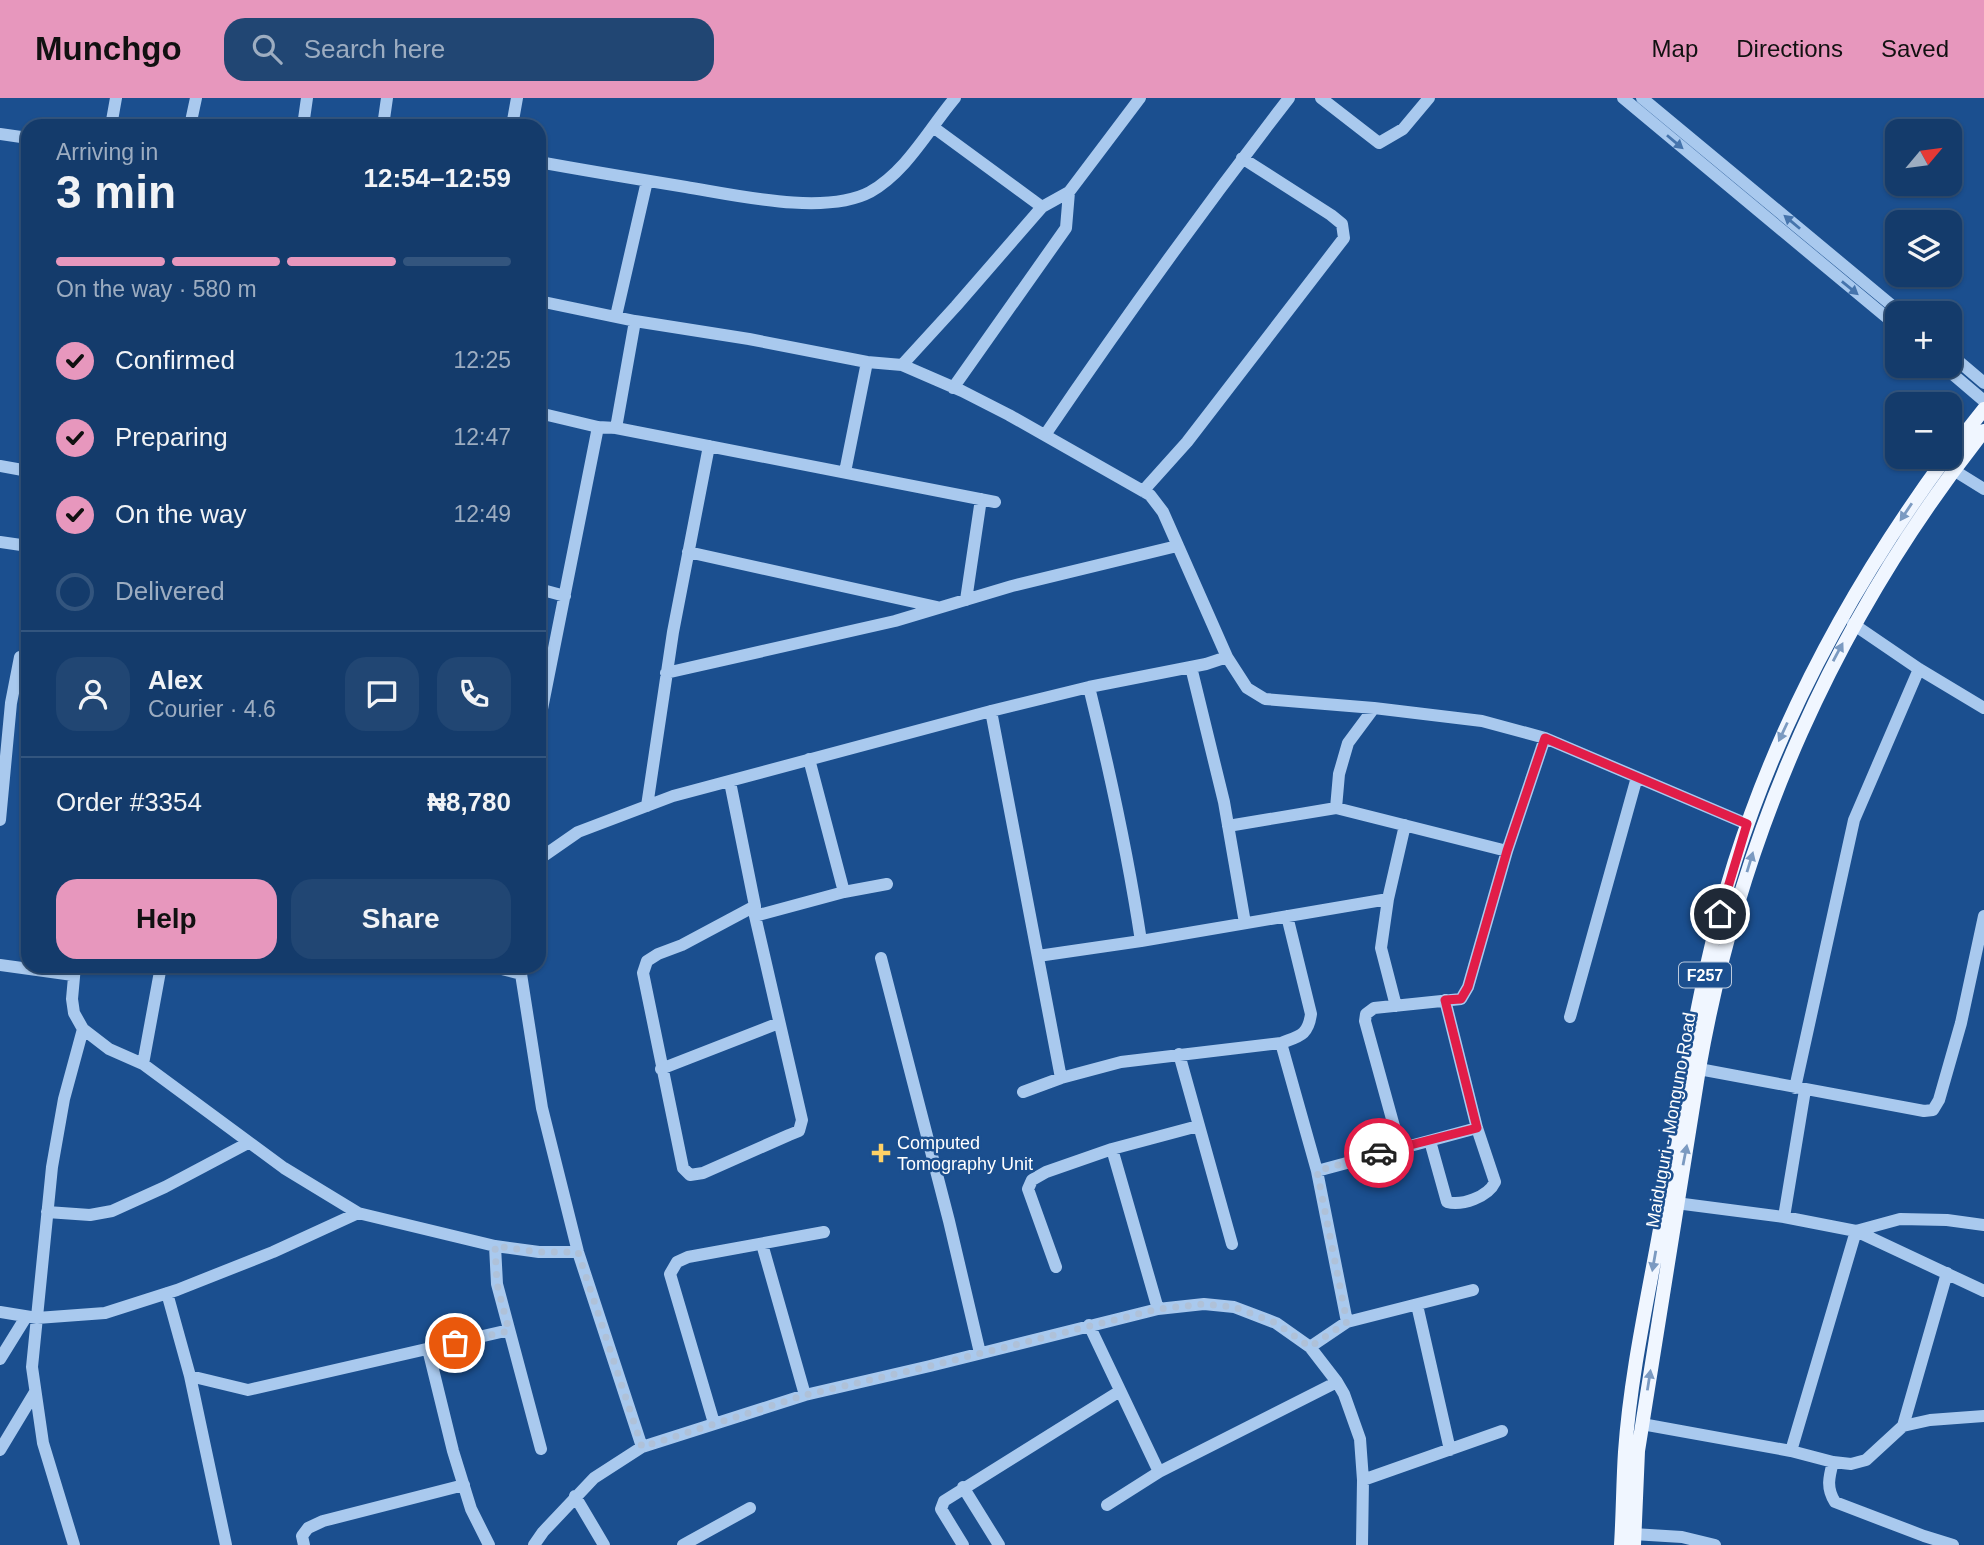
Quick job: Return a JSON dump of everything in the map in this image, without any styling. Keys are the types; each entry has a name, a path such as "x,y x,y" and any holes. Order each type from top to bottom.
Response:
{"main road":[{"path":"1962,437 1984,409"},
{"name":"Maiduguri - Monguno Road","path":"1633,1540 1642,1424 1707,1019 1765,817 1819,691 1853,624 1926,509 1984,431"},
{"name":"Maiduguri - Monguno Road","path":"1621,1545 1627,1438 1685,1071 1708,959 1747,824 1778,743 1829,639 1894,531 1938,469"}],"street":[{"path":"112,119 116,98"},
{"path":"192,119 196,98"},
{"path":"304,119 307,98"},
{"path":"384,119 387,98"},
{"path":"513,119 517,98"},
{"path":"546,163 782,203 850,200 887,180 906,162 955,98"},
{"path":"902,365 1042,207 1069,192 1140,98"},
{"path":"1045,435 1125,317 1289,98"},
{"path":"1321,98 1379,143 1403,129 1429,98"},
{"path":"1623,98 1885,317"},
{"path":"1642,98 1887,301"},
{"path":"933,127 1042,207"},
{"path":"0,134 21,137"},
{"path":"1143,491 1187,442 1344,238 1342,225 1331,215 1242,158"},
{"path":"616,316 647,181"},
{"path":"953,388 1066,228 1069,192"},
{"path":"546,302 867,362 902,365 1045,435 1150,495 1163,512 1227,657 1247,688 1265,699 1482,720 1545,738 1747,824"},
{"path":"616,428 635,321"},
{"path":"845,472 867,362"},
{"path":"1962,364 1984,383"},
{"path":"1957,378 1984,401"},
{"path":"546,415 598,427 616,428 995,502"},
{"path":"546,689 598,427"},
{"path":"647,806 666,673 709,446"},
{"path":"0,466 21,470"},
{"path":"1955,471 1984,489"},
{"path":"967,600 981,499"},
{"path":"0,542 21,545"},
{"path":"666,673 895,621 1177,546"},
{"path":"688,552 939,608"},
{"path":"546,591 565,596"},
{"path":"1853,624 1919,669 1984,708"},
{"path":"0,820 11,703 20,657"},
{"path":"546,853 578,832 647,806 809,759 1089,687 1191,667 1227,657"},
{"path":"1191,667 1228,826 1245,923"},
{"path":"1784,1217 1800,1089 1854,820 1919,669"},
{"path":"1089,687 1128,856 1141,941"},
{"path":"1336,808 1339,774 1348,743 1374,708"},
{"path":"991,711 1061,1078"},
{"path":"1400,1148 1365,1020 1366,1014 1374,1009 1461,999 1468,987 1507,851 1545,738"},
{"path":"809,759 844,892"},
{"path":"1570,1017 1637,777"},
{"path":"730,782 755,911 802,1120 799,1131 703,1173 690,1175 683,1168 661,1069 643,972 647,961 755,911 887,884"},
{"path":"1228,826 1336,808 1507,851"},
{"path":"1396,1006 1381,948 1388,899 1405,825"},
{"path":"1038,956 1388,899"},
{"path":"1023,1092 1061,1078 1121,1062 1281,1043 1301,1035 1309,1027 1311,1014 1287,916"},
{"path":"1699,1069 1924,1111 1933,1110 1939,1100 1961,1023 1981,943 1984,916"},
{"path":"881,958 981,1353"},
{"path":"0,965 21,967"},
{"path":"74,973 74,1013 83,1029 108,1049 142,1064 248,1143 358,1213 495,1246 539,1252 578,1252"},
{"path":"142,1064 160,973"},
{"path":"522,973 542,1108 578,1252 642,1447"},
{"path":"1430,1141 1447,1202 1455,1204 1481,1196 1491,1189 1495,1182 1477,1128 1445,1000"},
{"path":"661,1069 779,1023"},
{"path":"74,1545 43,1443 34,1391 32,1318 64,1099 83,1029"},
{"path":"1281,1043 1317,1171 1347,1322"},
{"path":"1179,1054 1232,1244"},
{"path":"1056,1267 1028,1189 1032,1180 1046,1172 1112,1149 1198,1126"},
{"path":"1317,1171 1477,1128"},
{"path":"47,1212 90,1214 112,1211 248,1143"},
{"path":"1112,1149 1158,1309"},
{"path":"1676,1203 1784,1217 1856,1231 1984,1291"},
{"path":"0,1312 32,1318 105,1313 167,1293 273,1252 358,1213"},
{"path":"1856,1231 1900,1219 1947,1220 1984,1225"},
{"path":"1791,1451 1856,1231"},
{"path":"714,1423 670,1275 677,1262 688,1257 824,1232"},
{"path":"762,1244 805,1395"},
{"path":"495,1246 497,1284 541,1449"},
{"path":"1903,1426 1947,1273"},
{"path":"1310,1347 1347,1322 1473,1290"},
{"path":"167,1293 190,1376 226,1545"},
{"path":"534,1545 575,1496 594,1478 642,1447 805,1395 1158,1309 1204,1304 1234,1307 1276,1323 1310,1347 1336,1381 1344,1394 1360,1439 1363,1480 1362,1545"},
{"path":"1416,1305 1450,1450"},
{"path":"0,1359 32,1318"},
{"path":"1089,1325 1159,1472"},
{"path":"190,1376 248,1390 509,1331"},
{"path":"428,1349 453,1451 471,1509 489,1545"},
{"path":"1107,1505 1159,1472 1336,1381"},
{"path":"0,1450 34,1391"},
{"path":"963,1545 941,1509 944,1501 962,1487 1120,1391"},
{"path":"1642,1424 1851,1464 1866,1460 1903,1426 1930,1420 1984,1416"},
{"path":"1363,1480 1502,1431"},
{"path":"1833,1461 1828,1481 1829,1492 1835,1502 1953,1545"},
{"path":"304,1545 302,1536 309,1528 323,1521 464,1485"},
{"path":"962,1487 999,1545"},
{"path":"575,1496 604,1545"},
{"path":"683,1545 750,1508"},
{"path":"1633,1540 1682,1537 1715,1545"}],"way so far":[{"path":"455,1343 509,1331 497,1284 495,1246 539,1252 578,1252 642,1447 805,1395 1158,1309 1204,1304 1234,1307 1276,1323 1310,1347 1347,1322 1317,1171 1379,1153"}],"place":[{"name":"Computed Tomography Unit","path":"881,1153"}],"route":[{"path":"1379,1153 1477,1128 1445,1000 1461,999 1468,987 1507,851 1545,738 1747,824 1720,914"}]}
